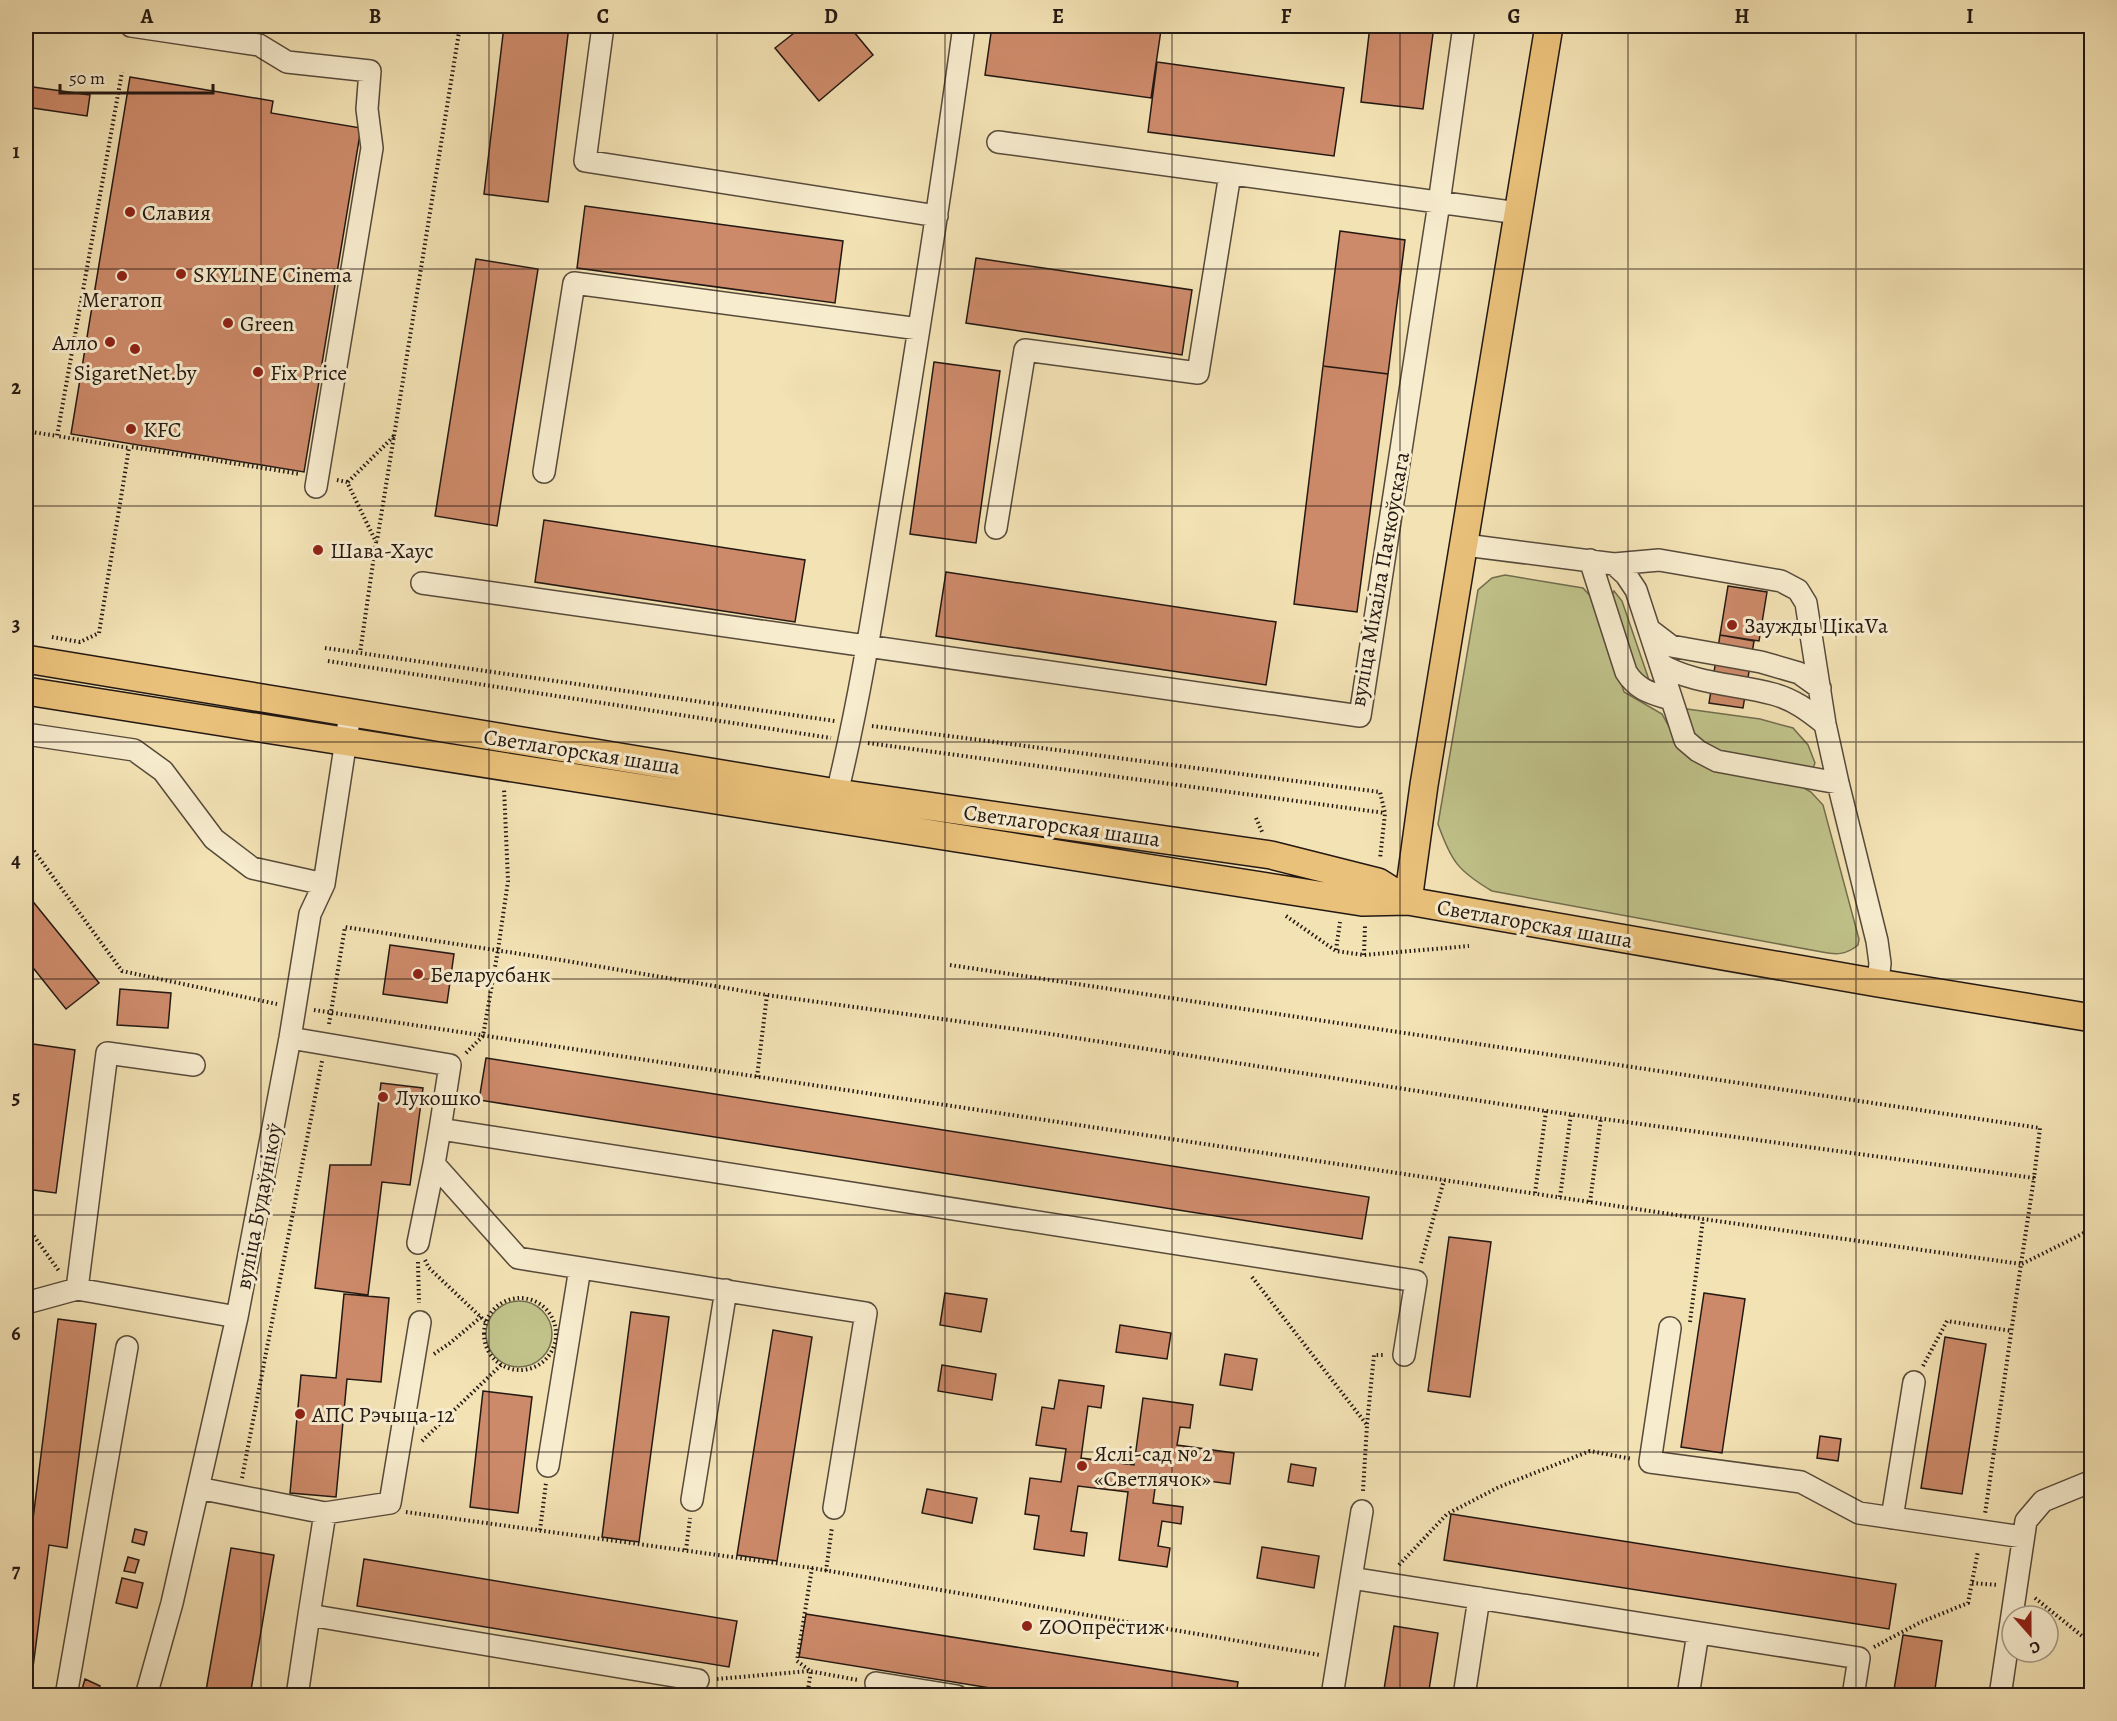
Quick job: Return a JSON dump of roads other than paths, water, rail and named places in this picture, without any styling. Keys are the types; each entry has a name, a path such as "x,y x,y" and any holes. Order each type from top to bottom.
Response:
{"main road":[{"path":"26,691 1362,902 1408,901 1424,785 1550,26"},
{"name":"Светлагорская шаша","path":"26,659 837,793 1271,855 1378,882 1408,901 2091,1018"}],"street":[{"path":"131,26 259,45 287,62 370,71 367,109 372,148 317,482"},
{"path":"603,26 585,162 938,216"},
{"path":"837,793 850,741 867,646 938,216 964,26"},
{"name":"вуліца Міхаіла Пачкоўскага","path":"867,646 1360,716 1464,26"},
{"path":"998,142 1518,213"},
{"path":"996,528 1025,350 1198,373 1230,174"},
{"path":"544,472 574,284 919,329"},
{"path":"1465,545 1614,564 1659,560 1781,581 1798,590 1806,603 1825,724 1877,941 1880,963 1878,983"},
{"path":"1590,560 1626,672 1632,683 1643,691 1670,699"},
{"path":"1614,564 1626,575 1636,590 1685,740 1698,751 1717,761 1838,783"},
{"path":"422,583 867,646"},
{"path":"1650,630 1671,646 1761,662 1799,673 1820,688"},
{"path":"1660,664 1673,672 1775,694 1802,706 1825,724"},
{"name":"вуліца Будаўнікоў","path":"146,1695 172,1604 237,1317 290,1038 310,914 324,884 350,714"},
{"path":"26,734 134,750 163,771 214,839 252,868 324,884"},
{"path":"290,1038 450,1065 418,1243"},
{"path":"74,1289 107,1053 194,1065"},
{"path":"440,1129 1416,1281 1404,1354"},
{"path":"434,1164 518,1258 866,1312 834,1508"},
{"path":"548,1466 580,1268"},
{"path":"26,1303 74,1289 237,1317"},
{"path":"692,1500 726,1290"},
{"path":"198,1488 326,1513 390,1503 420,1322"},
{"path":"1670,1328 1650,1462 1801,1482 1859,1513 2023,1537"},
{"path":"66,1695 127,1347"},
{"path":"1892,1518 1914,1382"},
{"path":"2001,1695 2026,1521 2043,1501 2091,1481"},
{"path":"1332,1695 1362,1510"},
{"path":"297,1695 326,1513"},
{"path":"1351,1578 1855,1657 1859,1658 1853,1695"},
{"path":"1464,1695 1479,1598"},
{"path":"309,1615 698,1680"},
{"path":"1688,1695 1698,1633"},
{"path":"876,1683 957,1695"}],"place":[{"name":"Славия","path":"130,212"},
{"name":"SKYLINE Cinema","path":"181,274"},
{"name":"Мегатоп","path":"122,276"},
{"name":"Green","path":"228,323"},
{"name":"Алло","path":"110,342"},
{"name":"SigaretNet.by","path":"135,349"},
{"name":"Fix Price","path":"258,372"},
{"name":"KFC","path":"131,429"},
{"name":"Шава-Хаус","path":"318,550"},
{"name":"Заужды ЦікаVа","path":"1732,625"},
{"name":"Беларусбанк","path":"418,974"},
{"name":"Лукошко","path":"383,1097"},
{"name":"АПС Рэчыца-12","path":"300,1414"},
{"name":"Яслі-сад № 2 «Светлячок»","path":"1082,1466"},
{"name":"ZOOпрестиж","path":"1027,1626"}]}
